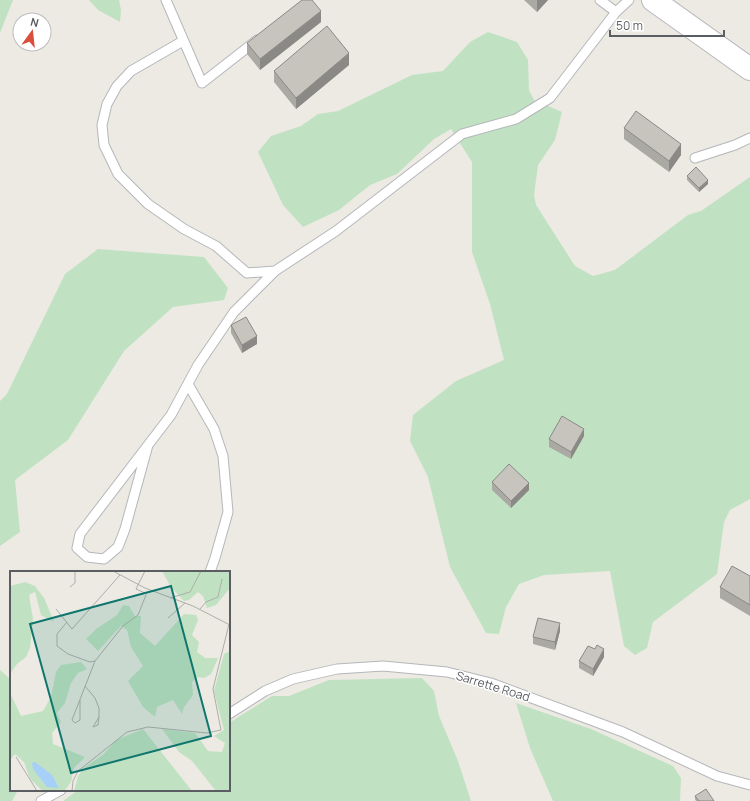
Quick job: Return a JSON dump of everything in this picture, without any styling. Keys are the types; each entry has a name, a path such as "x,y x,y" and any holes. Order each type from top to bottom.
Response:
{"main road":[{"path":"653,0 741,57 750,70"}],"lane":[{"path":"166,0 202,83 263,35"},
{"path":"600,0 616,12"},
{"path":"148,445 125,530 118,547 104,559 88,556 77,548 80,534 148,445 171,415 198,365 234,312 275,271 336,231 462,134 516,119 550,98 616,12 629,0"},
{"path":"183,41 131,71 117,86 107,104 102,125 104,145 118,174 148,204 184,229 216,246 247,273 275,271"},
{"path":"695,158 735,145 750,138"},
{"path":"188,384 214,429 223,456 228,512 210,571"},
{"path":"204,571 215,558"},
{"name":"Sarrette Road","path":"230,713 265,691 292,679 337,669 383,666 447,672 491,683 623,732 717,776 750,785"},
{"path":"41,801 59,791"}],"green space":[{"path":"0,0 13,0 0,33"},
{"path":"89,0 119,0 121,10 120,22 98,10"},
{"path":"488,32 517,42 528,60 529,90 534,100 562,112 555,140 538,165 534,195 536,205 575,266 593,276 615,270 688,215 701,211 750,177 750,499 730,510 724,522 717,574 653,622 647,648 635,655 624,646 610,571 544,575 519,584 506,607 499,634 486,633 450,567 428,477 410,441 413,415 456,381 504,360 490,304 472,252 472,162 451,129 434,139 397,174 370,185 339,210 303,227 283,205 258,152 271,136 301,126 318,114 338,111 412,75 443,71 470,42"},
{"path":"98,249 204,257 228,288 224,300 173,307 124,351 68,440 15,480 20,532 0,546 0,401 7,394 65,274"},
{"path":"0,670 10,679 10,791 17,791 12,801 0,801"},
{"path":"422,678 434,691 439,716 458,761 471,801 63,801 77,791 230,791 230,722 272,696 289,696 329,680"},
{"path":"516,703 591,729 673,766 681,778 680,801 553,801 530,748"}],"building":[{"path":"302,0 312,0 321,11 260,59 247,43"},
{"path":"327,26 349,53 296,98 274,71"},
{"path":"636,111 681,144 669,161 624,128"},
{"path":"696,167 708,180 699,188 687,176"},
{"path":"246,317 257,336 242,345 231,325"},
{"path":"562,416 584,429 571,452 549,439"},
{"path":"509,464 529,483 511,501 492,482"},
{"path":"732,566 750,576 750,605 720,587"},
{"path":"538,618 560,623 555,642 533,637"},
{"path":"597,645 604,649 593,669 579,661 588,646 595,649"},
{"path":"706,789 714,801 699,801 695,796"}]}
